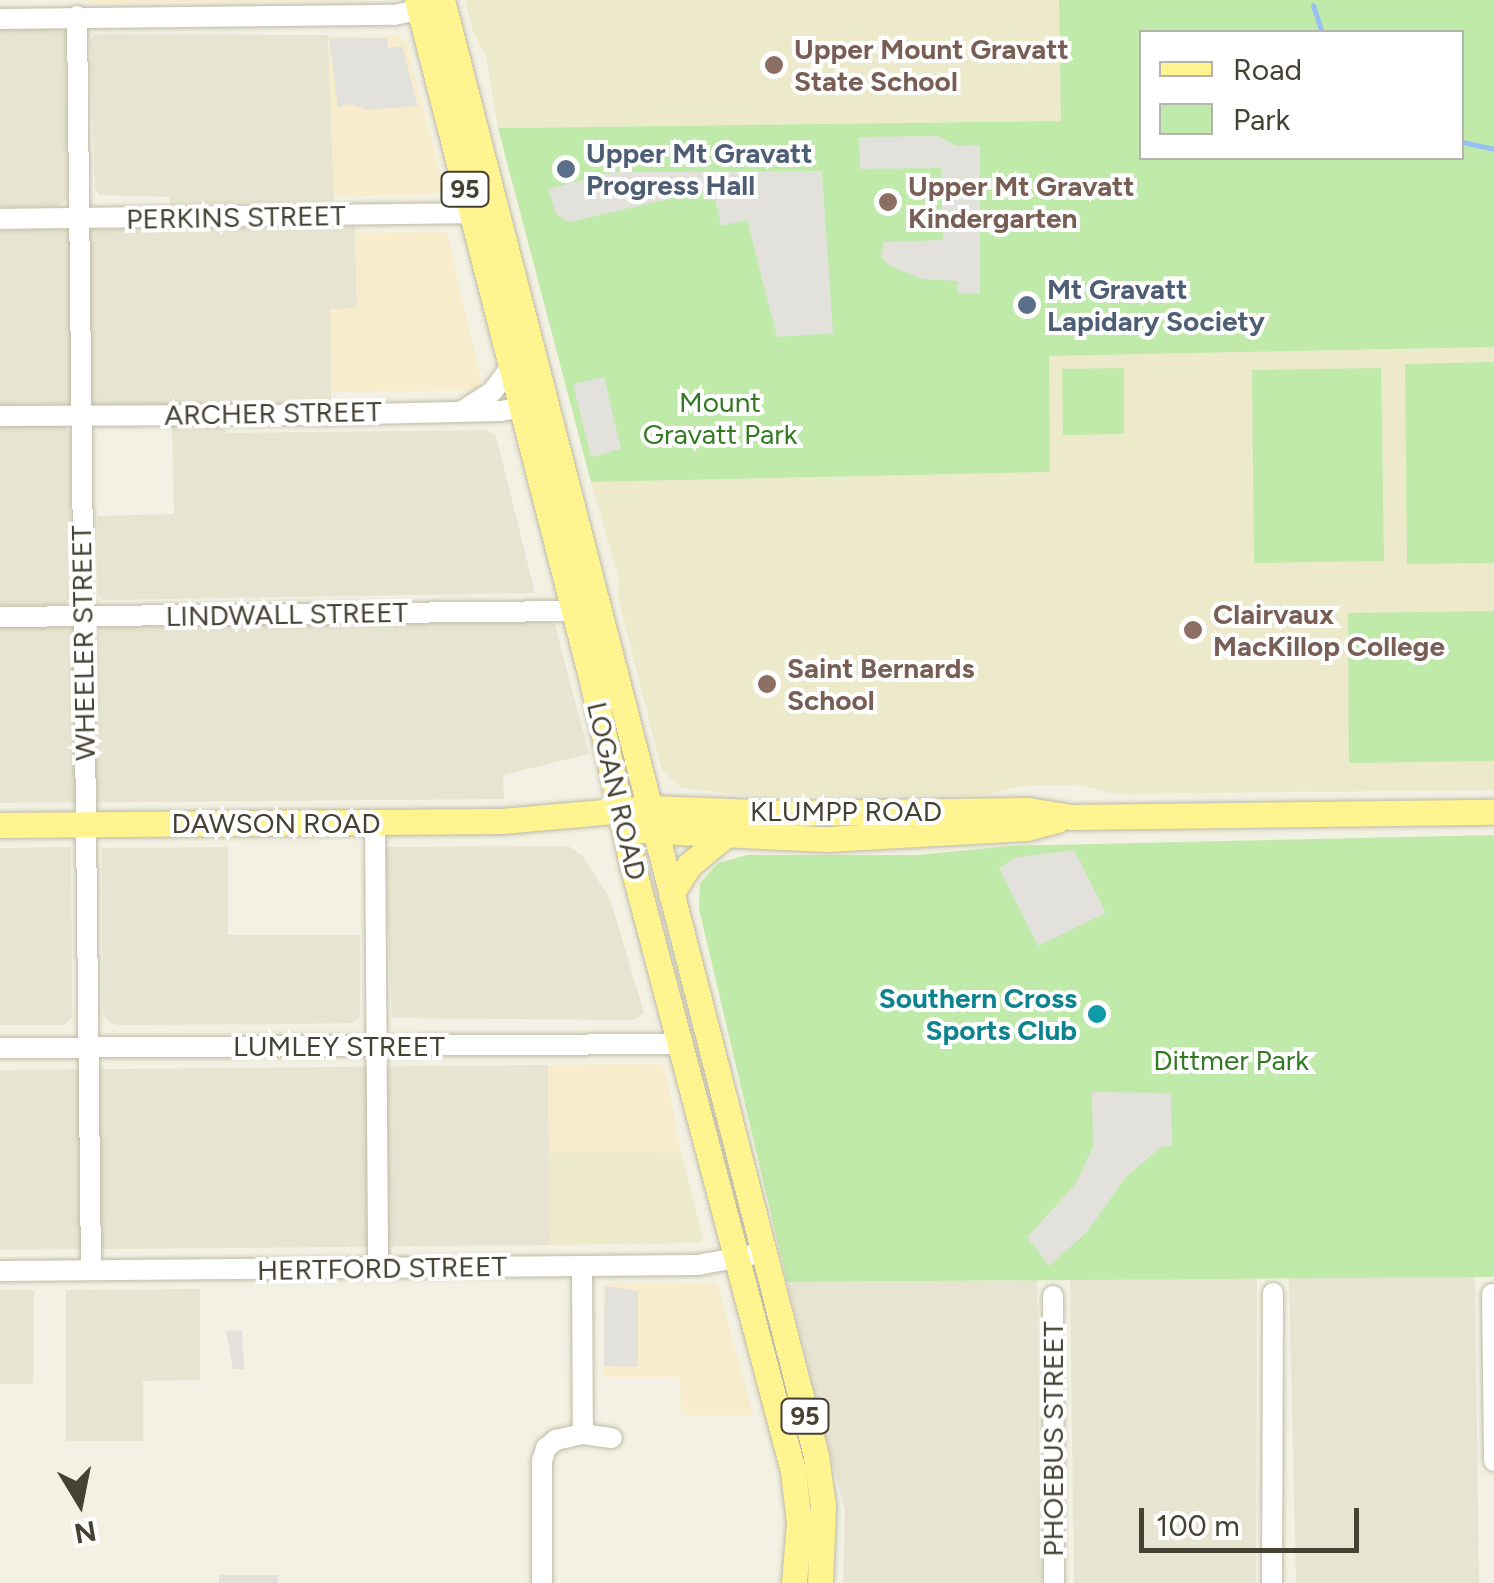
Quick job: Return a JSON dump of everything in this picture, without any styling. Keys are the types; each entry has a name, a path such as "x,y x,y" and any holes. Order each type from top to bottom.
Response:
{"main road":[{"name":"LOGAN ROAD","path":"430,4 471,213 511,367 533,405 574,611 679,1044 751,1255 820,1478 824,1534 820,1583"},
{"name":"LOGAN ROAD","path":"430,4 533,405 671,894 751,1255 793,1471 798,1523 794,1583"},
{"name":"KLUMPP ROAD","path":"622,819 1026,810 1072,817 1494,812"},
{"name":"KLUMPP ROAD","path":"652,819 723,837 922,835 1027,828 1072,817"},
{"name":"DAWSON ROAD","path":"0,826 622,819"},
{"path":"671,894 689,865 723,837"}],"street":[{"path":"0,19 71,11 394,15 430,4"},
{"name":"WHEELER STREET","path":"71,11 78,219 91,1270"},
{"name":"PERKINS STREET","path":"0,220 471,213"},
{"path":"462,411 492,392 511,367"},
{"name":"ARCHER STREET","path":"0,416 462,411 533,405"},
{"name":"LINDWALL STREET","path":"0,616 574,611"},
{"path":"375,822 378,1267"},
{"name":"LUMLEY STREET","path":"0,1048 679,1044"},
{"name":"HERTFORD STREET","path":"0,1271 698,1266 751,1255"},
{"path":"582,1266 584,1434"},
{"path":"1272,1583 1273,1293"},
{"path":"1492,1294 1494,1460"},
{"name":"PHOEBUS STREET","path":"1053,1296 1054,1583"},
{"path":"542,1583 542,1461 556,1440 584,1434 612,1438"}],"shaded area":[{"path":"85,0 378,0 92,3"},
{"name":"Upper Mount Gravatt State School","path":"465,0 1059,0 1061,121 498,128 486,55 473,32"},
{"path":"0,29 66,29 68,198 59,206 0,207"},
{"path":"95,34 328,35 334,201 170,204 169,197 99,195 95,187 90,40"},
{"path":"328,35 397,35 406,42 443,183 437,194 334,197"},
{"path":"329,38 387,38 388,48 402,46 418,106 368,110 350,104 338,107"},
{"path":"939,136 956,146 980,145 980,294 957,293 958,281 922,279 890,266 881,257 884,242 943,240 941,168 860,169 859,137"},
{"path":"822,171 833,333 777,337 747,220 721,226 713,189 569,222 556,214 548,189 612,172"},
{"path":"355,227 357,309 330,309 331,403 0,405 0,230"},
{"path":"447,232 482,385 476,390 331,392 330,309 357,308 355,233"},
{"name":"Clairvaux MacKillop College","path":"1494,347 1494,790 1115,794 1080,785 1022,786 985,795 760,797 682,788 662,771 618,598 619,579 591,482 1049,472 1049,356"},
{"path":"604,377 621,449 591,457 573,384"},
{"path":"64,425 70,432 70,599 64,605 0,605 0,426"},
{"path":"225,425 226,433 487,430 496,436 535,593 103,600 98,596 97,516 174,514 172,426"},
{"path":"549,622 555,625 589,754 503,775 504,799 0,803 0,627"},
{"path":"568,846 582,855 610,899 644,1013 634,1020 392,1018 385,847"},
{"path":"71,847 72,1017 65,1025 0,1025 0,848"},
{"path":"228,847 228,935 360,935 360,1017 352,1023 117,1025 107,1020 103,1013 102,848"},
{"path":"1074,850 1106,913 1038,946 999,868 1017,857"},
{"path":"660,1064 665,1068 681,1152 549,1153 548,1065"},
{"path":"548,1065 550,1245 0,1250 0,1070"},
{"path":"1092,1092 1171,1093 1172,1146 1161,1147 1126,1177 1087,1232 1049,1266 1027,1237 1075,1185 1093,1147"},
{"path":"681,1152 703,1239 698,1243 550,1245 549,1153"},
{"path":"1475,1277 1479,1583 1296,1583 1289,1278"},
{"path":"1257,1278 1256,1583 1074,1583 1070,1280"},
{"path":"1037,1280 1041,1583 843,1583 845,1511 787,1282"},
{"path":"603,1283 717,1283 753,1415 681,1415 680,1377 603,1377"},
{"path":"605,1286 638,1291 638,1367 604,1366"},
{"path":"200,1289 200,1380 143,1381 143,1441 66,1441 66,1290"},
{"path":"0,1290 34,1290 33,1384 0,1384"},
{"path":"242,1330 244,1369 233,1369 226,1331"},
{"path":"219,1575 278,1575 278,1583 219,1583"}],"green space":[{"name":"Mount Gravatt Park","path":"1059,0 1494,0 1494,347 1049,356 1050,472 591,482 498,128 1061,121"},
{"path":"1494,362 1494,563 1407,564 1405,364"},
{"path":"1124,368 1124,434 1063,435 1062,369"},
{"path":"1381,368 1384,561 1254,563 1252,370"},
{"path":"1494,611 1494,761 1349,763 1348,613"},
{"name":"Dittmer Park","path":"1494,835 1494,1277 787,1282 699,909 700,883 718,863 747,855 917,855 1010,846"}],"waterway":[{"path":"1313,5 1321,30"},
{"path":"1464,142 1494,149"}],"place":[{"name":"Upper Mount Gravatt State School","path":"774,65"},
{"name":"Upper Mt Gravatt Progress Hall","path":"566,169"},
{"name":"Upper Mt Gravatt Kindergarten","path":"888,202"},
{"name":"Mt Gravatt Lapidary Society","path":"1027,305"},
{"name":"Clairvaux MacKillop College","path":"1193,630"},
{"name":"Saint Bernards School","path":"767,684"},
{"name":"Southern Cross Sports Club","path":"1097,1014"}]}
